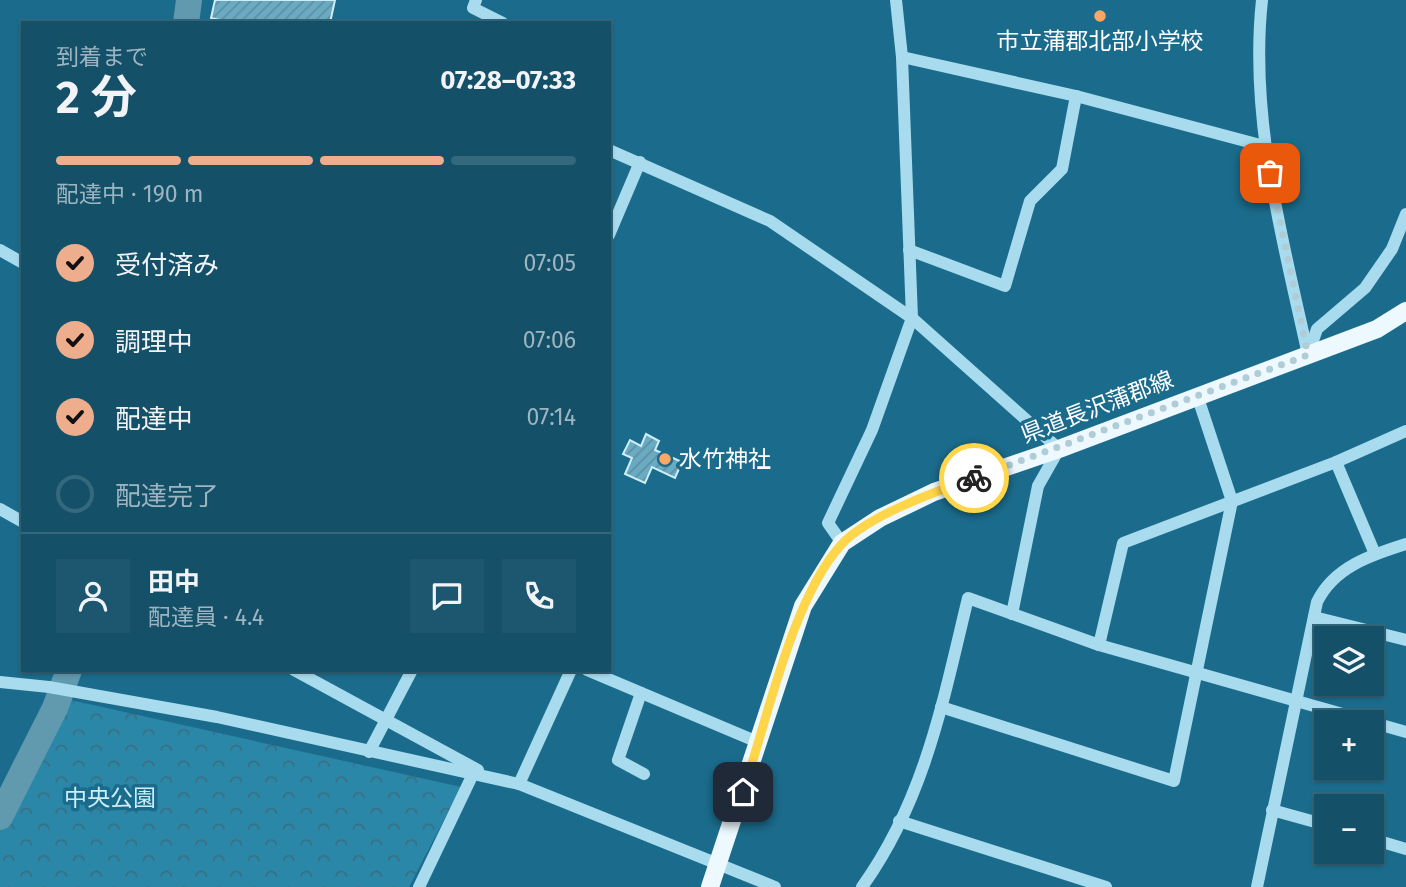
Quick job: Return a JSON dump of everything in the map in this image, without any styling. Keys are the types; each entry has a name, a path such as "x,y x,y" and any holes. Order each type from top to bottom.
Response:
{"main road":[{"name":"県道長沢蒲郡線","path":"710,887 760,743 803,606 842,543 880,518 934,492 1059,449 1377,329 1406,312"}],"street":[{"path":"476,0 472,8 499,21"},
{"path":"842,543 828,523 872,429 912,318 902,57 896,0"},
{"path":"1262,0 1258,41 1265,146 1308,355"},
{"path":"902,57 1076,96 1265,146"},
{"path":"909,250 1006,286 1030,201 1062,169 1076,96"},
{"path":"611,151 770,220 912,318 1059,449 1038,486 1012,614"},
{"path":"611,230 640,162"},
{"path":"1308,355 1317,330 1365,288 1392,249 1406,214"},
{"path":"0,250 21,262"},
{"path":"941,707 1174,781 1232,501 1197,395"},
{"path":"1099,645 1123,542 1336,462 1406,431"},
{"path":"1336,462 1374,554"},
{"path":"0,509 21,521"},
{"path":"1257,887 1314,617 1324,587 1338,574 1374,554 1406,544"},
{"path":"862,887 883,857 929,757 968,598 1099,645 1296,698 1406,732"},
{"path":"1314,617 1406,640"},
{"path":"298,672 491,778"},
{"path":"369,752 411,672"},
{"path":"519,784 570,672"},
{"path":"592,672 760,743"},
{"path":"0,682 49,687 217,717 519,784 775,887"},
{"path":"641,693 618,760 645,774"},
{"path":"419,887 473,774"},
{"path":"1272,810 1314,822"},
{"path":"899,821 1105,887"},
{"path":"1384,843 1406,849"}],"green space":[{"name":"中央公園","path":"66,699 461,787 409,887 0,887 0,816 39,739"}],"building":[{"path":"215,0 335,0 330,21 224,21 211,18"},
{"name":"水竹神社","path":"646,434 659,441 655,450 682,462 675,478 652,467 645,483 625,474 632,458 623,454 630,440 641,446"}],"waterway":[{"path":"186,21 189,0"},
{"path":"0,817 55,708 68,672"}],"way so far":[{"path":"974,478 1059,449 1308,355 1270,173"}],"place":[{"name":"市立蒲郡北部小学校","path":"1100,16"},
{"name":"水竹神社","path":"665,459"}],"route":[{"path":"743,792 803,606 842,543 898,509 934,492 974,478"}]}
